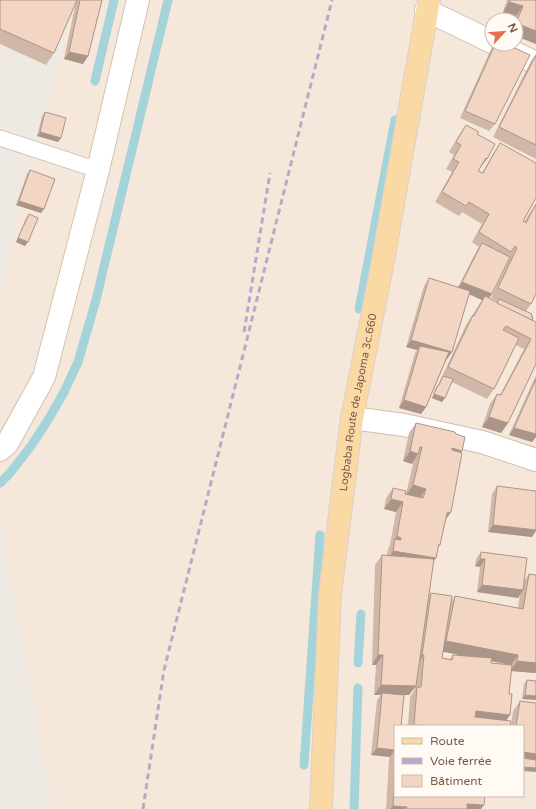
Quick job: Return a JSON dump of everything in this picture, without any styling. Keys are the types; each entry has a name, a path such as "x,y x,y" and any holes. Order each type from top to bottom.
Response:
{"main road":[{"name":"Logbaba Route de Japoma 3c.660","path":"321,809 330,594 352,418 382,266 428,5"}],"street":[{"path":"0,450 7,444 44,377 98,170 138,0"},
{"path":"428,5 484,37"},
{"path":"513,52 536,63"},
{"path":"352,418 404,425 482,442 536,460"}],"lane":[{"path":"0,138 98,170"}],"shaded area":[{"path":"0,0 536,0 536,809 0,809"},
{"path":"0,0 75,0 0,290"},
{"path":"0,519 53,809 0,809"}],"building":[{"path":"0,0 77,0 54,53 0,29"},
{"path":"80,0 102,0 88,56 69,52"},
{"path":"510,0 536,0 536,31 524,26 524,12 521,12 523,6 509,2"},
{"path":"491,52 523,52 530,55 495,124 465,111"},
{"path":"536,55 536,145 499,127"},
{"path":"45,112 66,118 61,138 40,132"},
{"path":"466,125 479,132 477,134 495,144 487,159 486,158 478,171 483,173 500,143 536,163 536,198 523,221 526,223 536,204 536,294 531,304 498,288 517,248 515,246 511,252 479,232 489,214 469,202 466,206 442,192 459,162 453,159 461,145 456,142"},
{"path":"30,170 55,179 44,209 19,201"},
{"path":"29,214 38,218 28,242 18,238"},
{"path":"482,243 510,257 492,294 462,282"},
{"path":"429,278 470,291 452,352 411,340"},
{"path":"485,296 536,322 536,364 508,423 489,417 497,394 501,395 531,339 506,326 503,330 519,338 494,389 448,367 473,315 474,316"},
{"path":"499,299 532,314 532,320 497,303"},
{"path":"420,346 449,352 426,407 404,400"},
{"path":"443,376 453,379 445,398 434,394"},
{"path":"536,379 536,434 514,428"},
{"path":"416,423 455,432 456,434 465,437 462,451 452,448 452,450 462,453 451,512 447,513 436,558 393,551 395,539 401,540 401,538 397,536 403,502 391,499 393,488 406,491 405,494 423,498 426,489 413,485 422,447 420,447 418,454 410,451"},
{"path":"497,486 536,491 536,530 493,525"},
{"path":"481,552 527,558 523,590 482,585 485,559 480,559"},
{"path":"382,555 434,559 416,686 381,685 383,655 378,655"},
{"path":"529,574 536,575 536,663 517,661 518,655 446,641 455,596 523,609"},
{"path":"431,593 452,596 442,658 452,660 453,655 492,658 491,663 512,665 509,694 512,694 510,715 476,711 475,717 511,721 510,725 414,725 417,687 421,687 424,655 422,655"},
{"path":"527,680 536,681 536,696 525,695"},
{"path":"382,693 404,695 401,725 394,725 394,750 377,748"},
{"path":"520,701 536,703 536,754 524,752 524,725 516,725"},
{"path":"524,758 536,760 536,768 524,767"},
{"path":"394,786 394,797 485,797 484,805 467,804 467,809 406,809 407,807 393,806"}],"waterway":[{"path":"95,81 114,0"},
{"path":"0,483 10,473 31,446 48,420 64,392 78,362 96,300 168,0"},
{"path":"359,309 395,120"},
{"path":"304,765 320,535"},
{"path":"358,663 361,614"},
{"path":"354,809 358,688"}],"railway":[{"path":"143,809 164,670 332,0"},
{"path":"244,332 270,173"}]}
